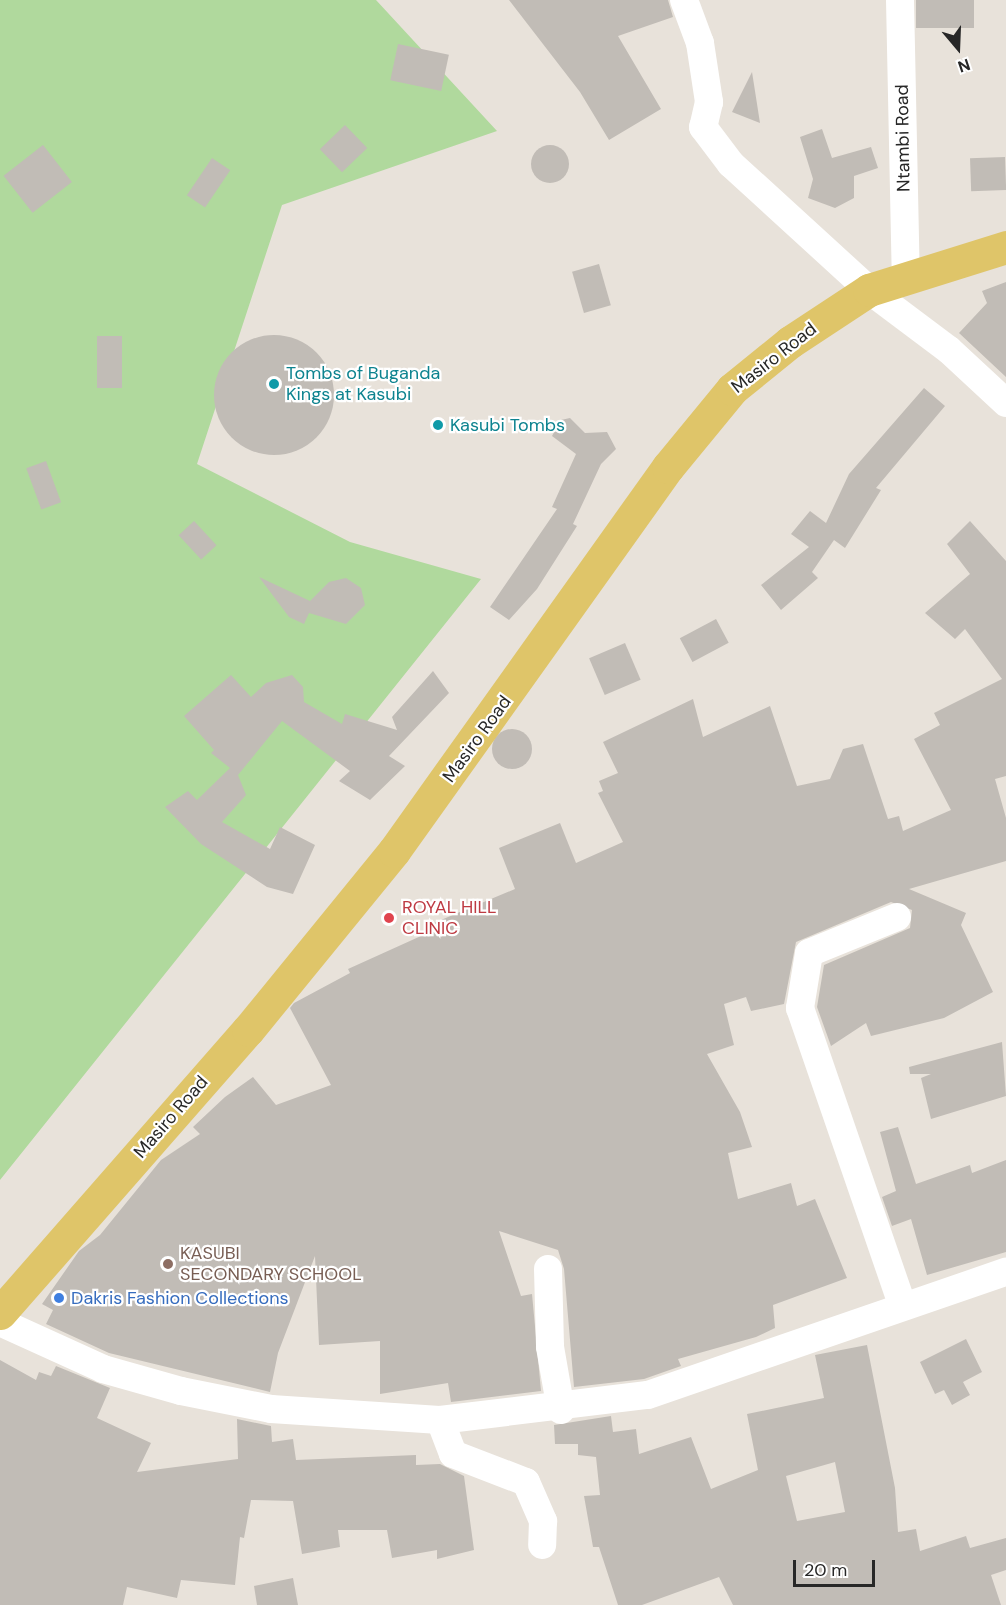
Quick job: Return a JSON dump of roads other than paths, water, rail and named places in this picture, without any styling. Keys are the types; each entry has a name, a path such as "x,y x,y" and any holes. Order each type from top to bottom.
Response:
{"main road":[{"name":"Masiro Road","path":"0,1313 248,1030 394,851 668,467 732,389 790,342 869,290 906,275 1006,247"}],"street":[{"path":"684,0 700,43 709,102 703,127 731,164 869,290 950,350 1006,403"},
{"name":"Ntambi Road","path":"900,0 906,275"},
{"path":"897,917 809,953 800,1008 902,1305"},
{"path":"548,1269 550,1347 561,1410"},
{"path":"0,1322 104,1369 181,1391 271,1409 440,1420 561,1410 648,1395 902,1305 1006,1272"},
{"path":"440,1420 453,1454 526,1482 543,1521 542,1545"}],"place":[{"name":"Tombs of Buganda Kings at Kasubi","path":"274,384"},
{"name":"Kasubi Tombs","path":"438,425"},
{"name":"ROYAL HILL CLINIC","path":"389,918"},
{"name":"KASUBI SECONDARY SCHOOL","path":"168,1264"},
{"name":"Dakris Fashion Collections","path":"59,1298"}]}
